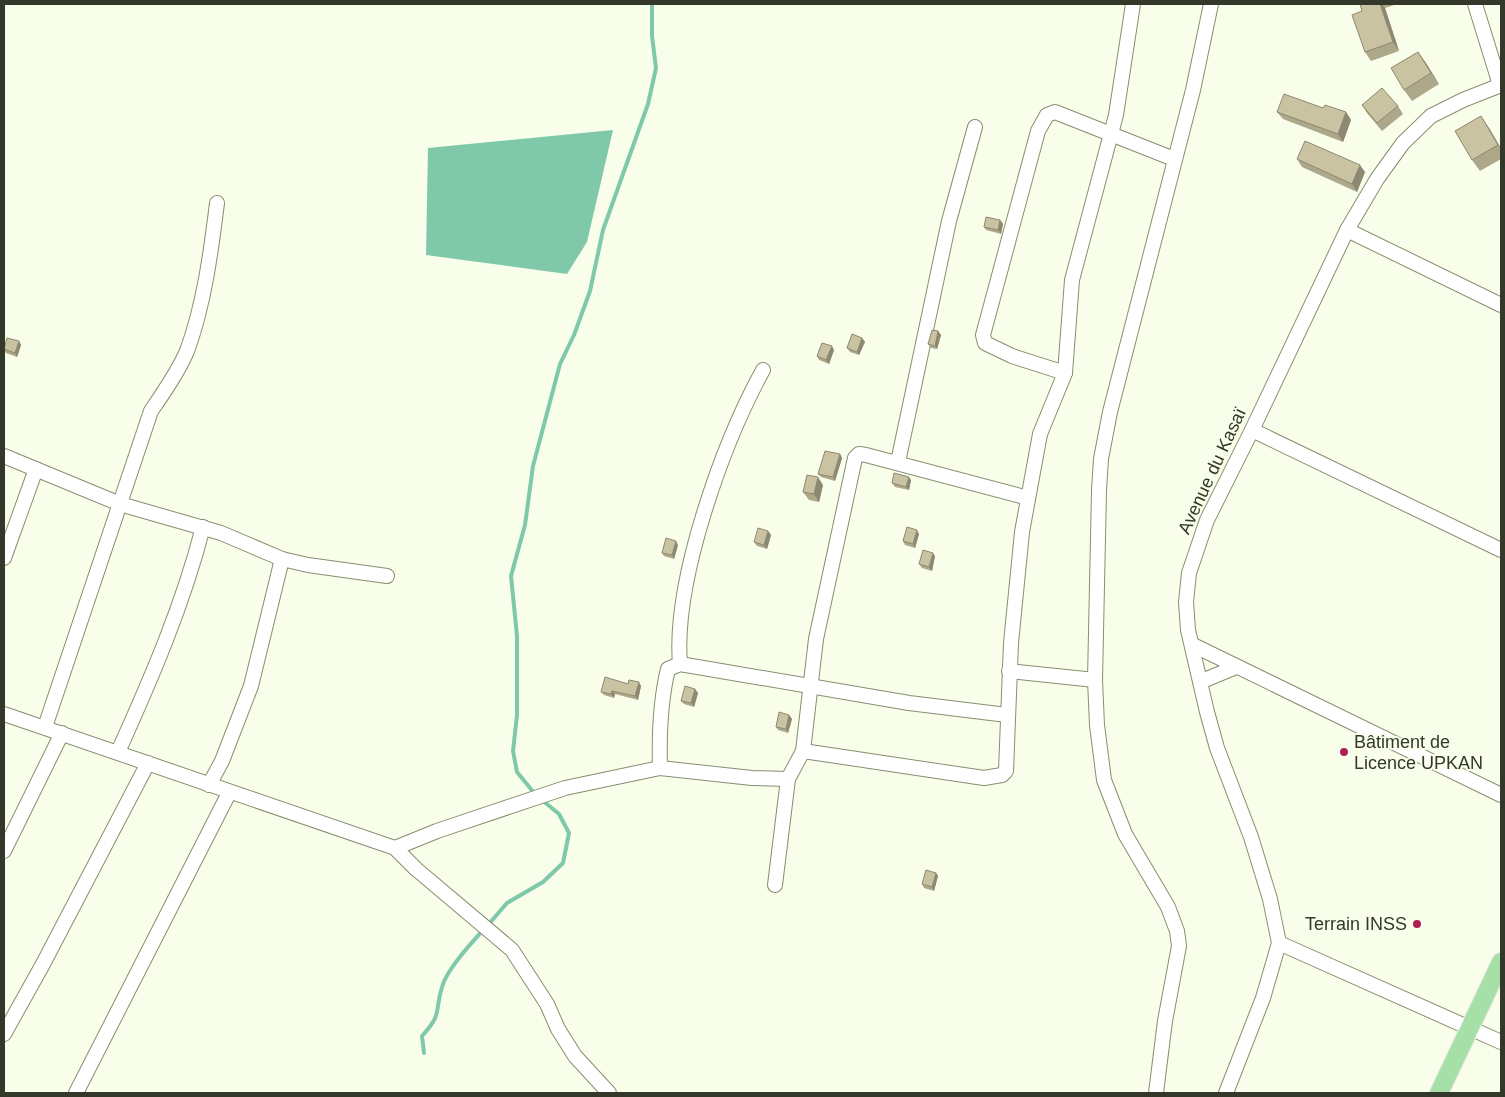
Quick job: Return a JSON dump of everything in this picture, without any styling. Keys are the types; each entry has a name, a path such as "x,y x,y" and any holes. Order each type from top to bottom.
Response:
{"main road":[{"path":"1438,1093 1501,962"}],"street":[{"path":"803,751 984,778 1002,775 1008,764 1007,715 1014,597 1028,498 1040,434 1065,373 1072,280 1112,134 1124,72 1132,4"},
{"path":"1156,1093 1165,1021 1179,946 1168,907 1126,834 1104,780 1097,725 1095,680 1101,460 1110,412 1193,90 1212,4"},
{"path":"1474,4 1501,85"},
{"name":"Avenue du Kasaï","path":"1226,1093 1263,998 1279,943 1270,899 1251,837 1217,748 1188,630 1186,602 1189,573 1206,520 1252,430 1347,230 1376,179 1398,150 1431,116 1463,100 1501,85"},
{"path":"1065,373 1012,356 985,343 983,334 1038,131 1047,115 1055,112 1174,159"},
{"path":"898,462 949,221 975,127"},
{"path":"45,727 152,411 179,368 187,351 212,247 217,203"},
{"path":"1347,230 1501,305"},
{"path":"680,664 679,648 685,599 698,536 731,436 763,370"},
{"path":"1252,430 1501,550"},
{"path":"775,885 785,820 788,779 803,751 816,639 856,458 859,454 898,462 1028,498"},
{"path":"4,456 120,504 203,527 243,541 282,559 387,576"},
{"path":"4,558 36,469"},
{"path":"118,752 170,629 193,566 203,527"},
{"path":"209,786 222,761 247,698 260,656 282,559"},
{"path":"1193,645 1501,795"},
{"path":"660,768 660,714 666,679 668,669 680,664 909,704 1007,715"},
{"path":"1202,682 1236,667"},
{"path":"1009,671 1095,680"},
{"path":"4,714 118,752 209,786 395,848 416,869 512,950 548,1004 558,1029 575,1056 609,1093"},
{"path":"4,852 62,733"},
{"path":"4,1034 44,964 148,763"},
{"path":"395,848 437,831 565,788 660,768 752,778 788,779"},
{"path":"76,1093 229,792"},
{"path":"1279,943 1501,1042"}],"path":[{"path":"1499,1093 1501,1089"}],"shaded area":[{"path":"613,130 587,242 567,274 426,255 428,148"}],"building":[{"path":"1360,4 1380,4 1393,42 1365,52 1352,15 1362,11"},
{"path":"1418,52 1431,73 1404,90 1391,68"},
{"path":"1382,88 1398,106 1377,123 1362,105"},
{"path":"1284,94 1323,108 1325,105 1346,112 1338,134 1277,112"},
{"path":"1481,116 1498,145 1472,160 1455,131"},
{"path":"1305,141 1360,165 1352,184 1297,159"},
{"path":"986,217 1000,220 998,230 984,227"},
{"path":"932,330 938,331 935,346 928,344"},
{"path":"852,334 862,338 857,352 847,348"},
{"path":"7,338 19,341 15,353 4,349"},
{"path":"822,343 832,346 826,360 817,356"},
{"path":"825,451 840,454 833,477 818,474"},
{"path":"894,473 909,477 906,487 892,483"},
{"path":"807,475 818,477 814,494 803,492"},
{"path":"907,527 917,530 913,544 903,541"},
{"path":"758,528 768,531 764,545 754,542"},
{"path":"666,538 676,541 672,555 662,553"},
{"path":"923,550 933,553 929,567 919,564"},
{"path":"605,677 628,684 629,680 639,682 635,696 612,691 611,694 601,692"},
{"path":"685,686 695,689 691,703 681,701"},
{"path":"779,712 789,715 786,729 776,727"},
{"path":"926,870 936,873 932,887 922,884"}],"waterway":[{"path":"535,794 517,772 513,751 517,715 517,636 511,576 525,525 533,466 560,364 574,335 590,291 603,230 648,104 656,68 652,36 652,4"},
{"path":"488,925 507,903 543,882 563,863 569,833 559,814 542,800"},
{"path":"424,1053 422,1036 433,1022 437,1013 445,980 460,957 483,930"}],"place":[{"name":"Bâtiment de Licence UPKAN","path":"1344,752"},
{"name":"Terrain INSS","path":"1417,924"}]}
